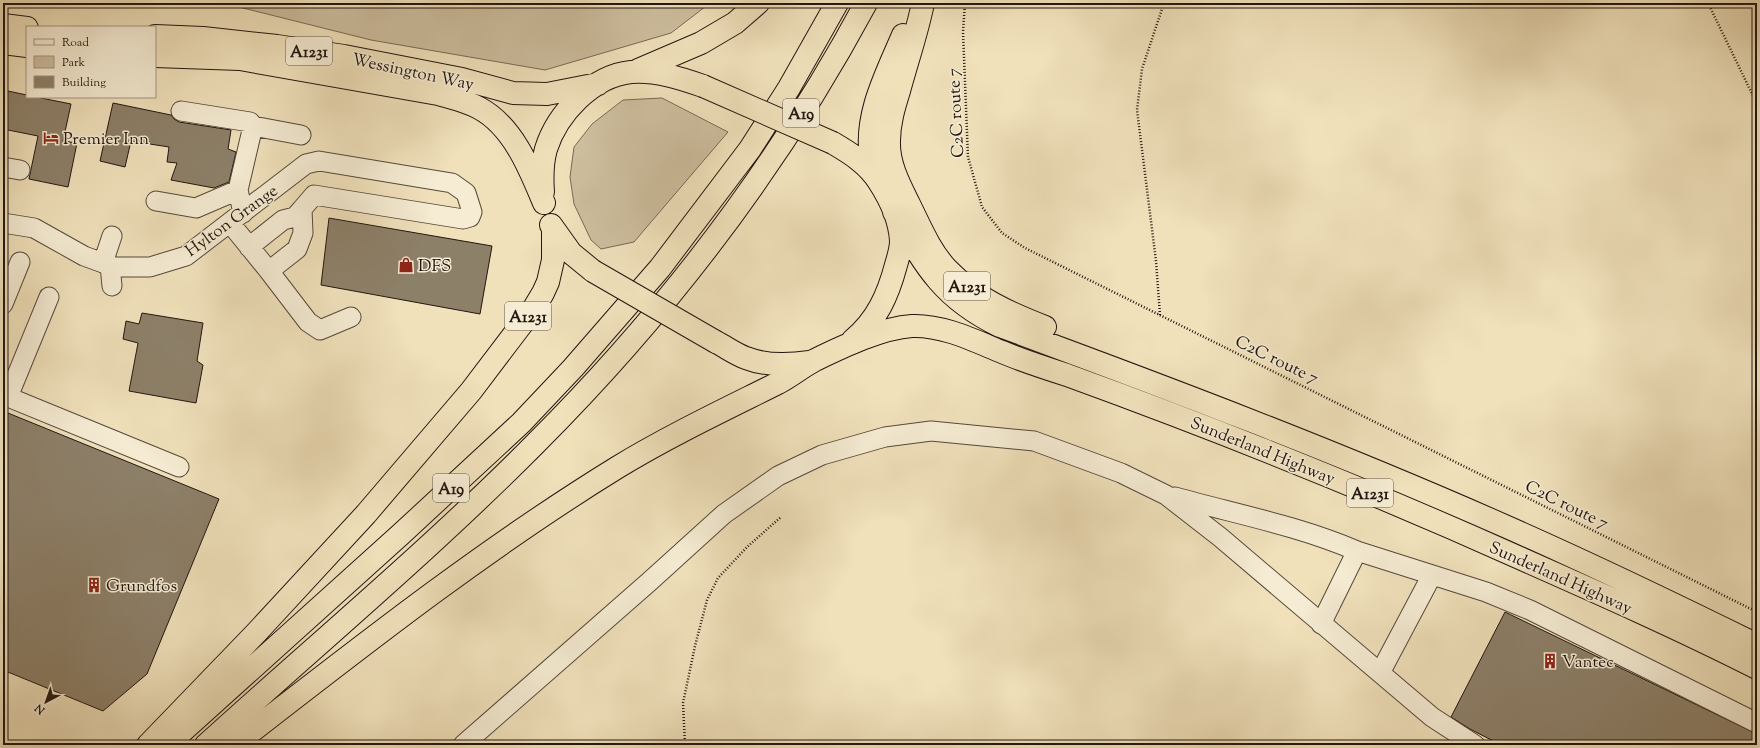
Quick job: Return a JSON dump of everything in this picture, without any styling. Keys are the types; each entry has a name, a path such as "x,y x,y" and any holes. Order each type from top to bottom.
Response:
{"highway":[{"path":"631,72 667,59 701,43 735,24 758,3"},
{"name":"A19","path":"167,745 400,535 521,423 574,368 660,268 750,149 789,88 837,3"},
{"name":"A19","path":"206,745 416,558 535,444 636,335 679,284 734,212 813,96 866,3"},
{"name":"A1231","path":"879,181 860,161 833,143 702,86 658,73 631,72 598,84 572,106 555,130 546,150 542,177 544,203 547,216 553,229 571,253 593,271 716,342 746,358 766,363 789,364 813,361 844,347 870,324 882,305 891,286 901,242 894,212 879,181 871,152 872,121 877,100 917,3"},
{"name":"A1231","path":"923,3 919,25 891,120 889,142 891,161 899,183 932,248 947,268 976,294 993,304 1023,318 1190,384 1246,418"},
{"path":"3,25 26,28"},
{"name":"Wessington Way","path":"156,36 203,38 292,48 454,78 513,93 547,94 598,84"},
{"path":"3,43 26,46"},
{"name":"Wessington Way","path":"156,56 240,59 438,94 460,100 480,109 510,136 532,172 544,203"},
{"name":"Sunderland Highway","path":"894,212 919,256 934,276 954,297 977,314 1000,326 1246,418 1507,527 1757,645"},
{"name":"A1231","path":"148,745 257,632 366,514 470,391 534,308 548,282 551,272 553,229"},
{"name":"Sunderland Highway","path":"844,347 881,332 914,326 949,331 1240,440 1406,507 1576,582 1757,668"},
{"path":"234,745 368,640 496,546 617,468 666,440 789,377 813,361"}],"street":[{"path":"181,111 250,122 253,126 301,135"},
{"path":"253,126 238,190 236,218 249,247 308,322 320,330 351,317"},
{"name":"Hylton Grange","path":"3,223 34,228 84,256 107,264 150,267 186,256 306,164 319,161 452,183 466,193 472,212 470,217 463,219 314,195 306,205"},
{"path":"269,271 297,249 303,232 306,205 289,177"},
{"path":"156,201 196,208 238,190"},
{"path":"249,247 283,220 295,217 306,205"},
{"path":"112,236 107,264 112,286"},
{"path":"3,304 20,262"},
{"path":"49,297 5,396 179,467"},
{"path":"463,745 650,582 724,514 778,476 822,455 885,437 931,431 1034,441 1121,473 1166,495 1290,527 1333,541 1357,551 1486,592 1530,610 1757,723"},
{"path":"1166,495 1220,537 1321,624 1432,716 1475,745"},
{"path":"1321,624 1357,551"},
{"path":"1380,673 1432,575"}],"path":[{"name":"C2C route 7","path":"965,3 963,32 968,157 982,207 1002,233 1025,248 1757,612"},
{"path":"1160,315 1156,261 1137,110 1142,69 1164,3"},
{"path":"1708,3 1757,104"},
{"path":"685,745 683,703 695,646 708,600 718,578 748,547 781,517"}],"green space":[{"path":"223,3 710,3 671,33 545,70 371,40"},
{"path":"662,98 728,132 634,242 601,249 591,240 574,204 570,177 574,147 592,124 623,100"}],"building":[{"name":"Premier Inn","path":"3,90 26,95 26,98 41,98 71,104 63,141 77,143 68,187 29,179 38,136 3,129"},
{"path":"113,103 171,115 179,122 231,130 228,149 236,152 229,182 214,188 171,180 177,163 167,162 169,147 131,141 125,167 100,161"},
{"name":"DFS","path":"329,218 492,246 480,314 321,285"},
{"path":"142,313 203,323 197,361 203,365 196,403 129,391 138,343 123,339 126,321 139,324"},
{"name":"Grundfos","path":"3,411 219,499 147,674 103,711 3,670"},
{"name":"Vantec","path":"1505,612 1757,734 1757,745 1501,745 1470,729 1451,717"}],"place":[{"name":"Premier Inn","path":"51,138"},
{"name":"DFS","path":"406,265"},
{"name":"Grundfos","path":"94,585"},
{"name":"Vantec","path":"1550,661"}]}
